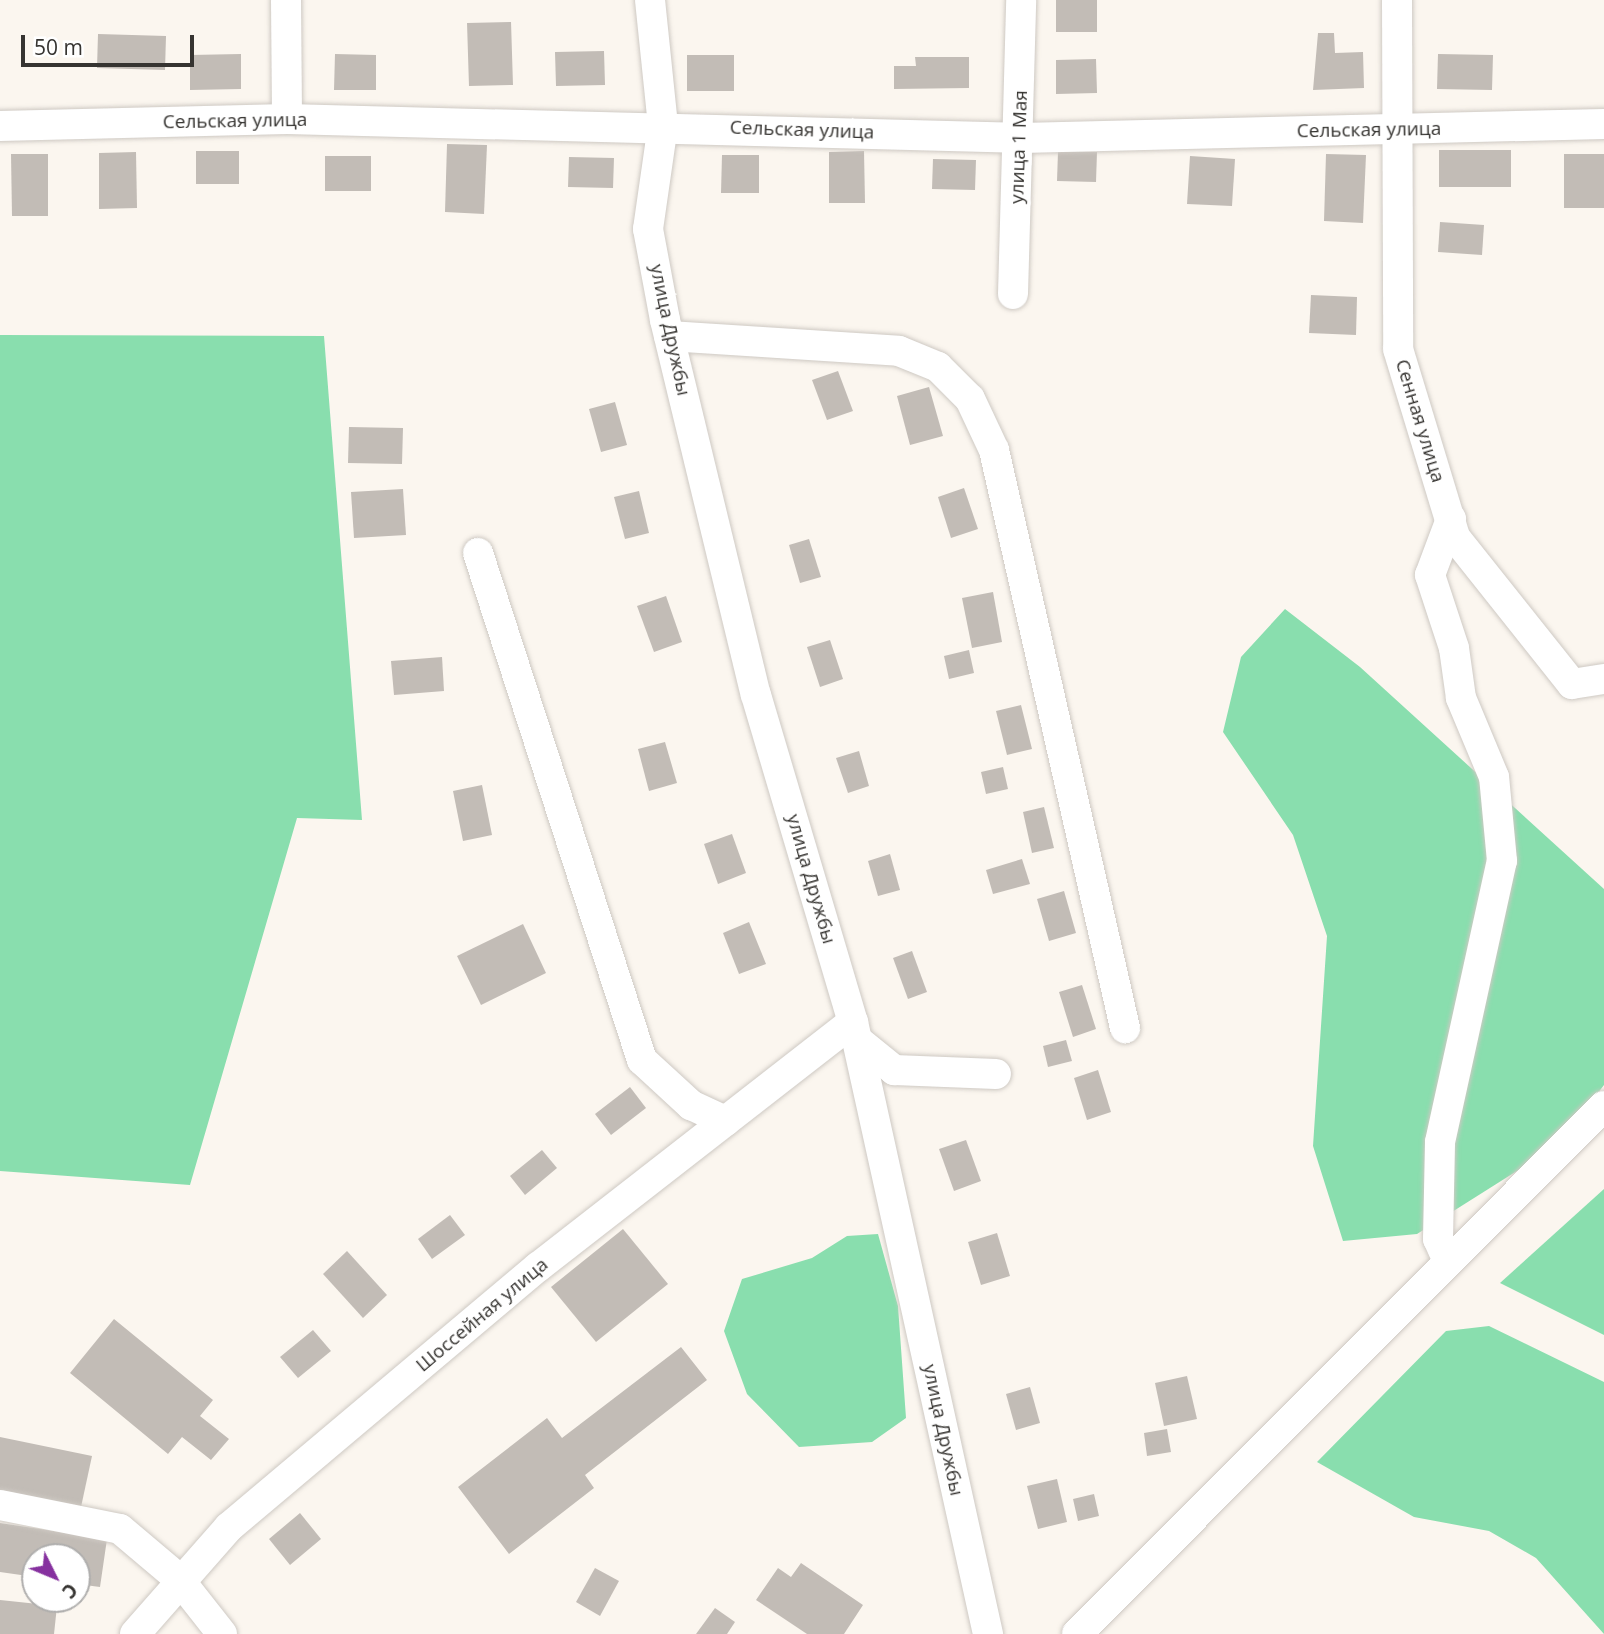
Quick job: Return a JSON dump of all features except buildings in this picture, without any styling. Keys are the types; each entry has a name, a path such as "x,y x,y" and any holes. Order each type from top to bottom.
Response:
{"street":[{"path":"286,0 286,119"},
{"name":"улица Дружбы","path":"650,0 663,125 648,229 669,335 757,695 855,1031 988,1634"},
{"name":"улица 1 Мая","path":"1013,293 1021,138 1021,0"},
{"name":"Сенная улица","path":"1397,0 1398,349 1455,537 1572,684 1604,679"},
{"name":"Сельская улица","path":"0,126 286,119 663,125 1021,138 1604,124"},
{"path":"669,335 898,351 938,367 970,400 993,450 1034,616 1125,1028"},
{"path":"1447,1259 1438,1239 1440,1142 1502,862 1494,777 1461,698 1454,648 1430,575 1451,519"},
{"path":"478,553 642,1060 691,1105 725,1121"},
{"path":"855,1031 894,1070 996,1074"},
{"name":"Шоссейная улица","path":"135,1634 178,1578 229,1527 517,1285 725,1121 855,1031"},
{"path":"1077,1634 1447,1259 1604,1106"},
{"path":"0,1505 120,1529 178,1578 222,1634"}],"green space":[{"path":"0,335 324,336 362,820 297,818 190,1185 0,1171"},
{"path":"1285,609 1360,667 1604,889 1604,1085 1558,1145 1417,1234 1343,1241 1313,1146 1327,936 1293,835 1223,732 1241,657"},
{"path":"1604,1189 1604,1335 1500,1283"},
{"path":"878,1234 898,1306 906,1418 872,1442 799,1447 747,1394 724,1331 742,1279 812,1258 847,1236"},
{"path":"1489,1326 1604,1382 1604,1634 1536,1558 1489,1531 1414,1517 1317,1462 1446,1331"}]}
